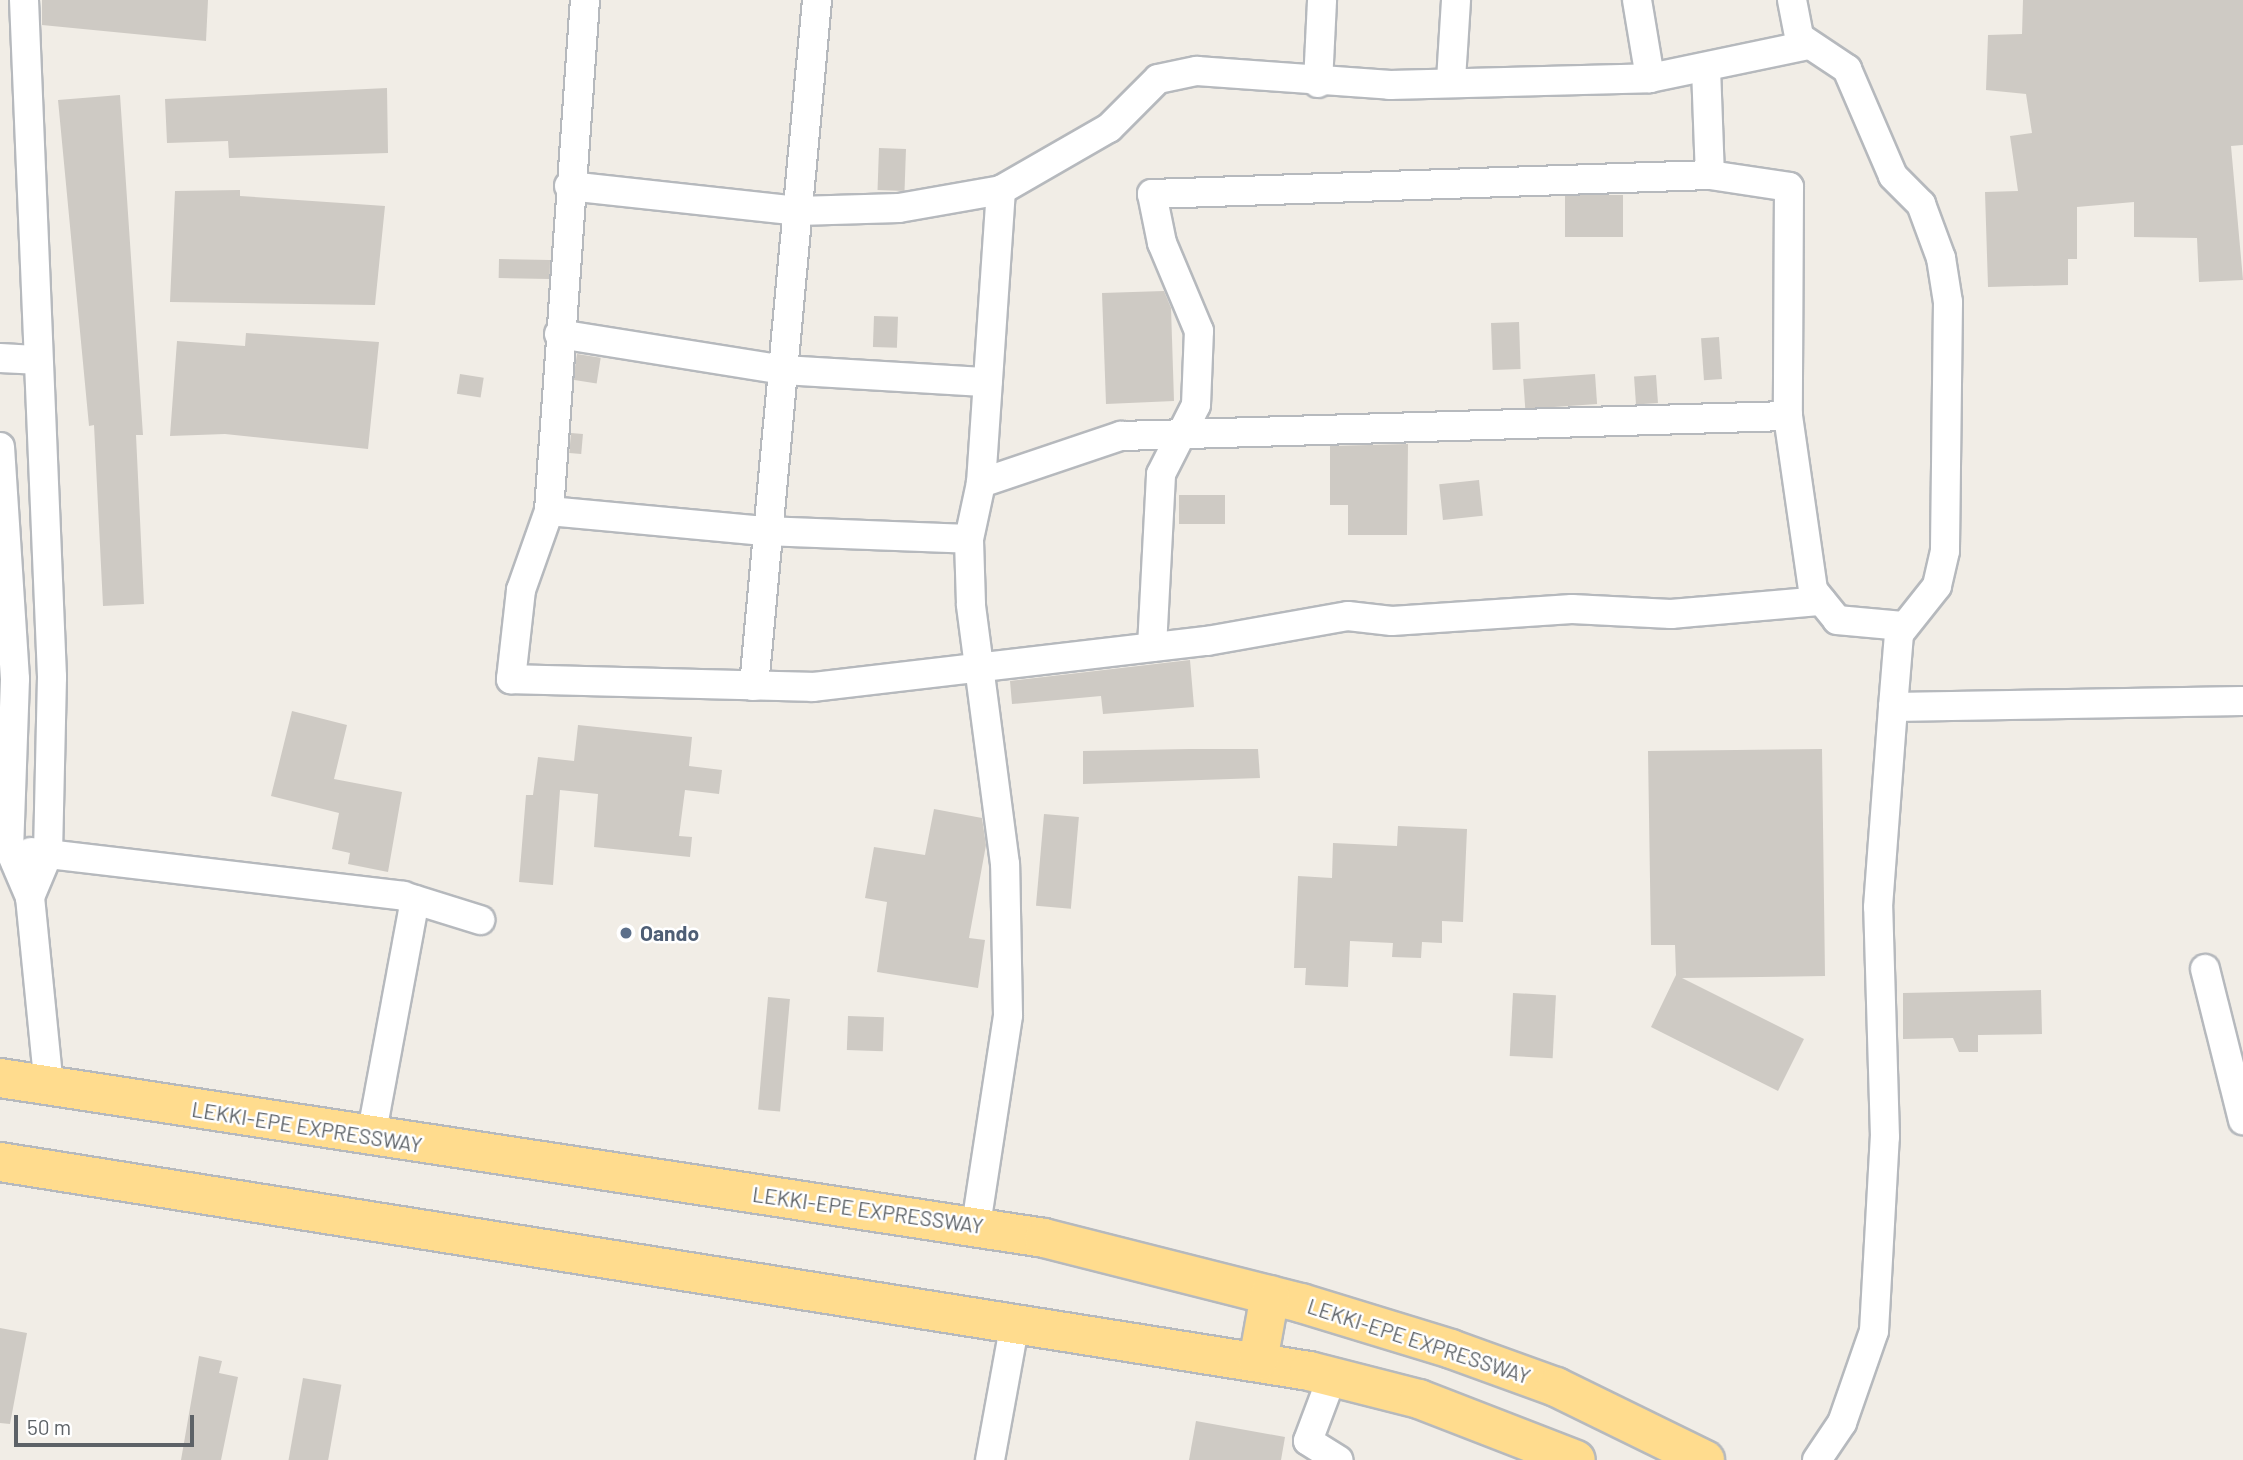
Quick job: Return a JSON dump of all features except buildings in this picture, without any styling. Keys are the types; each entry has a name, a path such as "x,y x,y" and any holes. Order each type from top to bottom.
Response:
{"highway":[{"name":"LEKKI-EPE EXPRESSWAY","path":"0,1078 371,1137 976,1225 1270,1295 1535,1378 1705,1460"},
{"path":"0,1162 1258,1361 1419,1399 1576,1460"},
{"path":"1258,1361 1270,1295"}],"street":[{"path":"24,0 36,360 52,677 48,854 30,897"},
{"path":"585,0 569,186 549,511 521,590 511,679 754,686 981,671 1348,616 1392,621 1572,609 1671,614 1821,601"},
{"path":"754,686 764,531 783,370 817,0"},
{"path":"1318,83 1322,0"},
{"path":"1451,80 1456,0"},
{"path":"1637,0 1650,78"},
{"path":"1792,0 1799,37 1847,69 1893,176 1921,204 1941,258 1948,302 1945,551 1937,586 1903,626 1894,653 1893,707 1878,907 1885,1137 1874,1331 1842,1423 1817,1460"},
{"path":"569,186 798,211 899,208 1002,190 1109,128 1158,79 1197,71 1318,83 1650,78 1808,45"},
{"path":"1706,68 1710,175"},
{"path":"1152,647 1161,474 1183,436 1196,405 1199,331 1162,243 1152,194 1710,175 1789,187 1788,416 1813,590 1837,620 1903,626"},
{"path":"976,1225 1008,1015 1005,864 981,671 969,539 981,483 1002,190"},
{"path":"559,334 783,370 988,382"},
{"path":"0,358 36,360"},
{"path":"981,483 1121,436 1788,416"},
{"path":"0,447 15,679 4,847 30,897 49,1086"},
{"path":"549,511 764,531 969,539"},
{"path":"1893,707 2243,701"},
{"path":"4,847 415,900 480,920"},
{"path":"371,1137 415,900"},
{"path":"2205,969 2234,1041 2243,1119"},
{"path":"990,1460 1015,1322"},
{"path":"1332,1377 1308,1441 1339,1460"}],"place":[{"name":"Oando","path":"626,933"}]}
